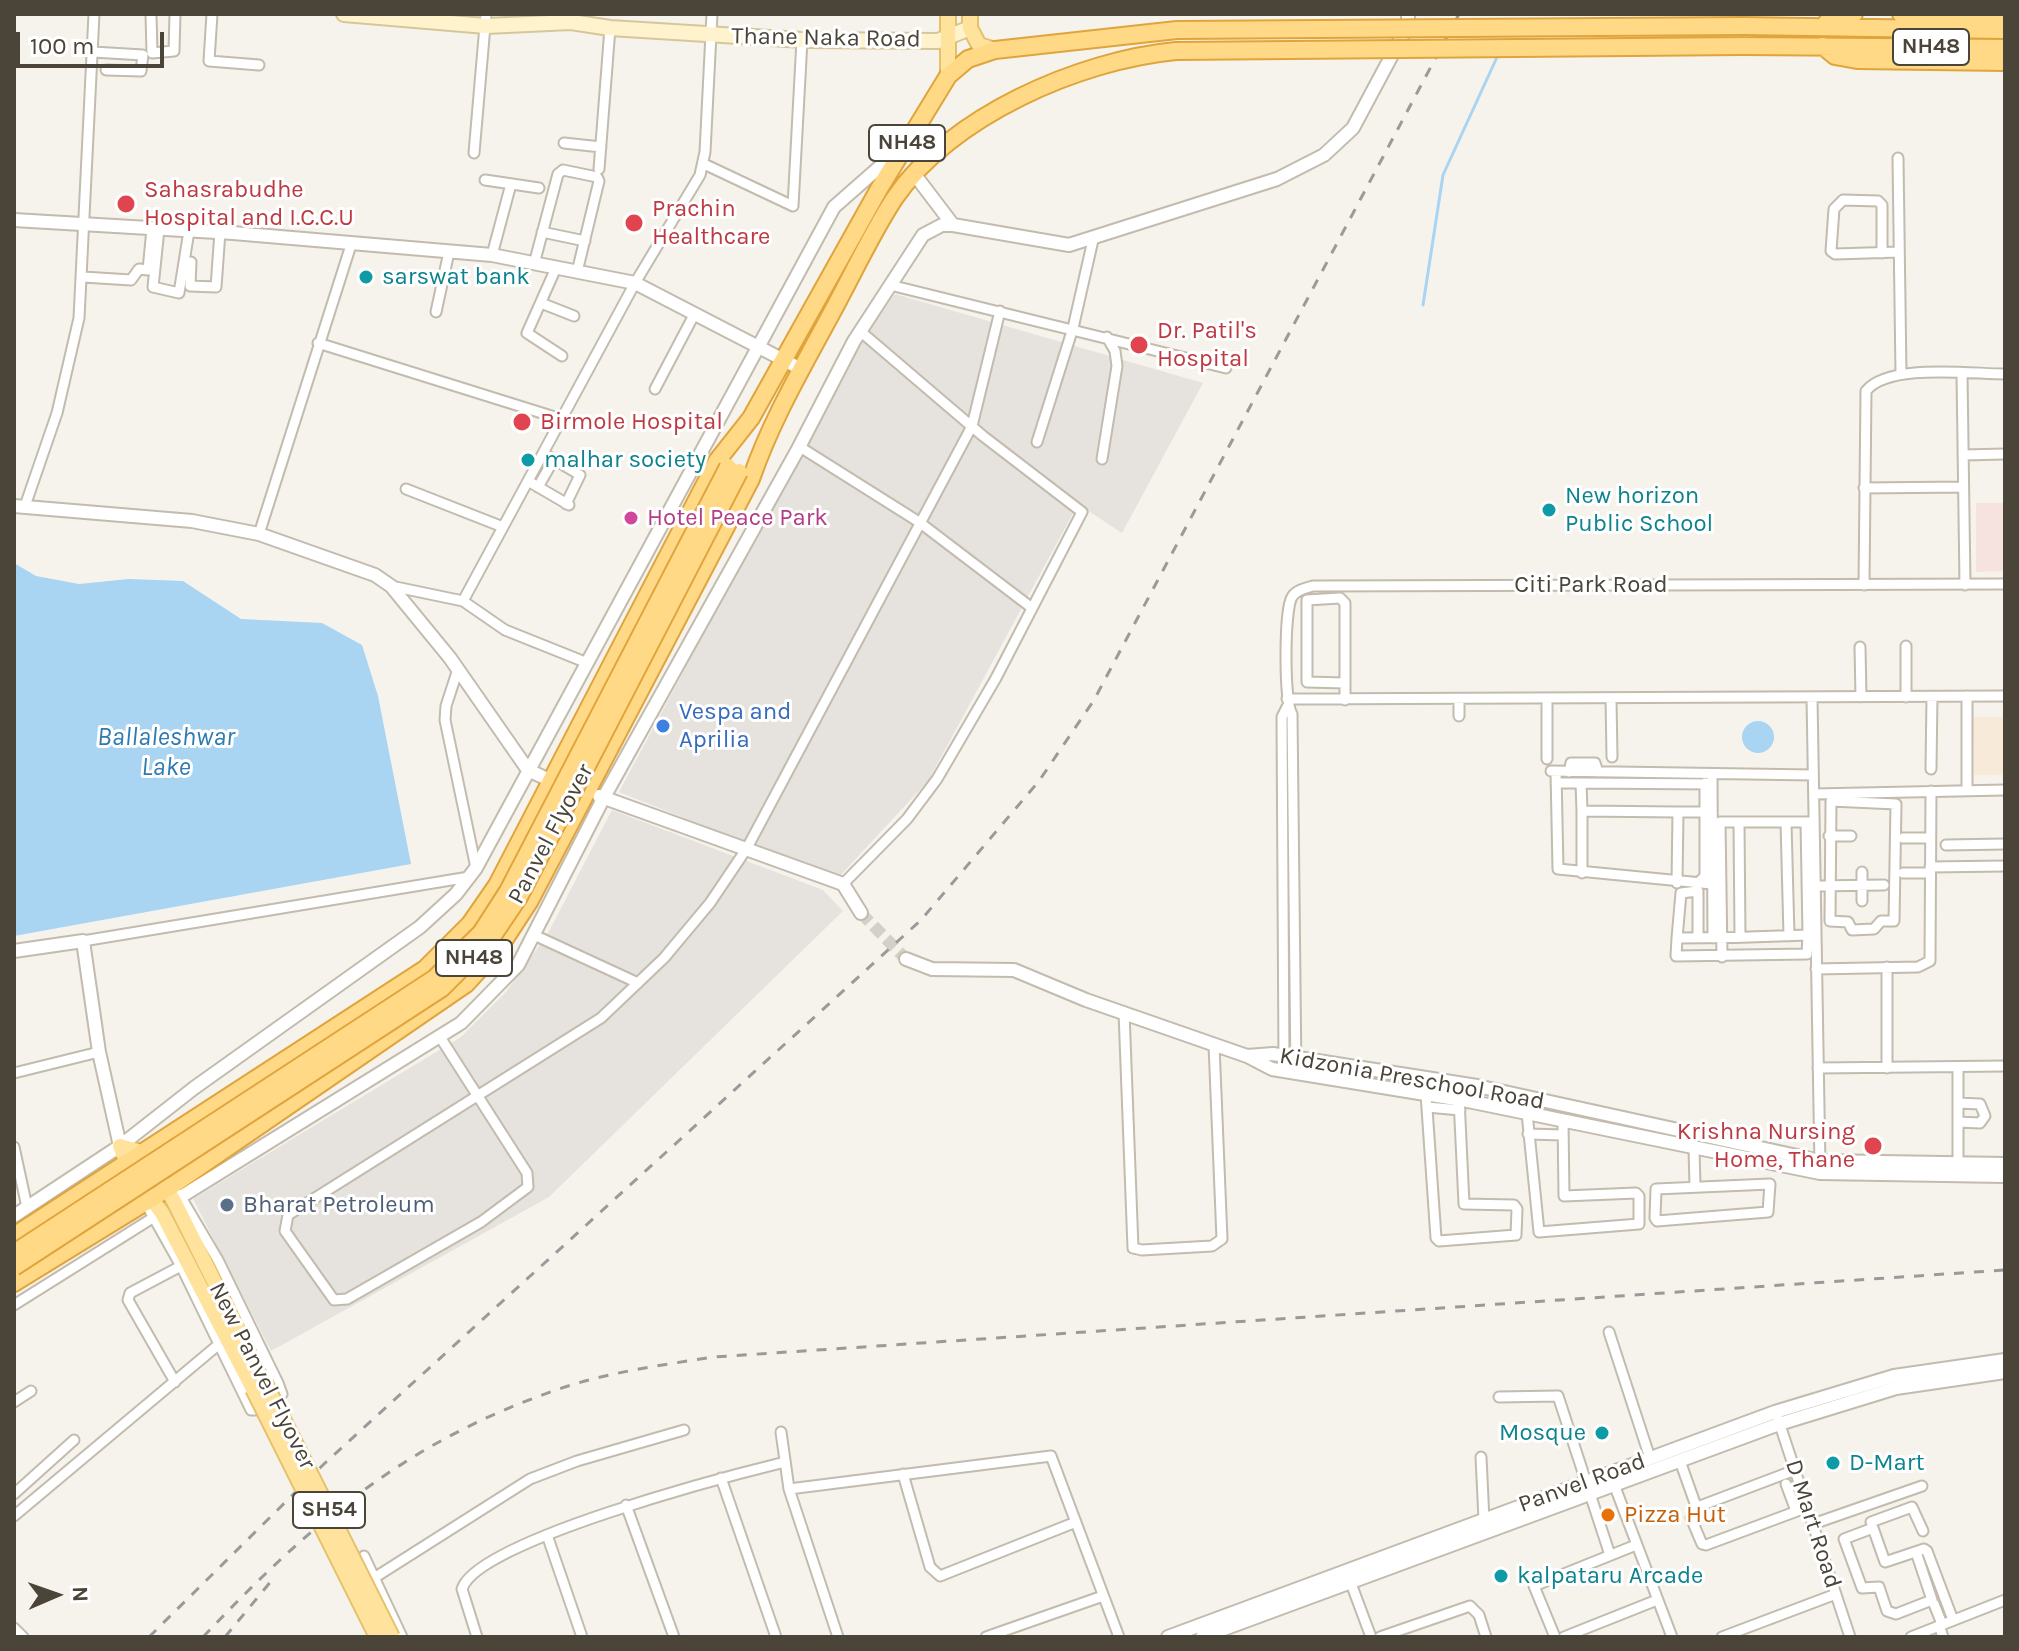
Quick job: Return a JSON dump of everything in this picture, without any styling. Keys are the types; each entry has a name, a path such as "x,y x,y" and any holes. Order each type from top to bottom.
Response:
{"highway":[{"path":"1901,14 2005,16"},
{"name":"NH48","path":"751,418 948,76 968,59 995,50 1177,30 1822,27 1832,18 2005,30"},
{"name":"NH48","path":"769,428 895,198 915,175 951,142 1020,98 1102,64 1176,51 1743,46 2005,48"},
{"path":"1823,46 1835,56 1857,60 2005,62"},
{"path":"14,1236 293,1057 441,955 485,903 717,461 751,418"},
{"name":"Panvel Flyover","path":"14,1267 429,997 474,958 519,897 734,470 751,418"},
{"path":"14,1283 120,1217 153,1207 466,984 514,926 751,479 769,428"},
{"name":"Panvel Flyover","path":"14,1253 435,978 465,950 508,891 734,470 769,428"},
{"path":"88,1167 100,1181"}],"main road":[{"name":"Thane Naka Road","path":"344,14 571,22 610,28 802,40 948,38 970,21"},
{"path":"948,14 948,76"},
{"path":"970,21 982,49 995,50"},
{"path":"120,1146 144,1153"},
{"name":"SH54","path":"120,1146 125,1164 153,1207"},
{"name":"SH54","path":"144,1153 174,1193"},
{"name":"New Panvel Flyover","path":"174,1193 259,1386 377,1637"},
{"name":"New Panvel Flyover","path":"153,1207 259,1386 392,1637"}],"street":[{"path":"94,14 87,225 79,318 57,413 19,506 192,521 259,534 375,575 391,586 458,669 528,770 550,782 604,797 843,884 861,913"},
{"path":"151,14 152,53 174,51 175,14"},
{"path":"212,14 209,61 259,65"},
{"path":"463,601 635,283 704,164 712,14"},
{"path":"14,1305 153,1207 251,1410 258,1410 282,1394 218,1260 174,1193 440,1037 496,990 518,965 604,797 800,447 860,331 923,235 942,225 953,225 1069,245 1093,240 1277,179 1324,155 1353,128 1408,25 1408,14"},
{"path":"474,153 486,20"},
{"path":"599,169 610,28"},
{"path":"704,164 793,206 802,40"},
{"path":"93,52 143,55 141,71 106,70"},
{"path":"564,143 601,147"},
{"path":"1898,158 1901,374"},
{"path":"14,1216 120,1146 194,1088 420,927 472,872 757,343 834,207 874,168 883,164 892,169"},
{"path":"534,264 558,174 563,170 597,177 598,190 577,272"},
{"path":"915,175 953,225"},
{"path":"485,180 539,188"},
{"path":"492,255 511,184"},
{"path":"1882,253 1882,205 1878,201 1843,200 1834,209 1831,251 1882,253 1899,252"},
{"path":"14,220 220,232 492,255 635,283 757,343 801,369"},
{"path":"156,229 153,287 179,293 182,291 192,231"},
{"path":"83,277 131,280 139,269 148,270 156,229"},
{"path":"192,231 189,284 212,289 216,287 220,232"},
{"path":"542,232 585,241"},
{"path":"1037,442 1073,328 1093,240"},
{"path":"259,534 351,245"},
{"path":"436,312 449,252"},
{"path":"556,268 528,337 562,356"},
{"path":"890,285 1226,368"},
{"path":"541,303 574,316"},
{"path":"440,1037 479,1097 527,1173 529,1180 524,1194 347,1299 334,1300 285,1231 284,1219 479,1097 601,1018 638,983 710,903 747,848 972,426 1000,311"},
{"path":"655,389 695,313"},
{"path":"843,884 907,819 937,779 1082,512 972,426 860,331"},
{"path":"1102,459 1117,366 1115,351 1107,337"},
{"path":"318,343 561,419"},
{"path":"1864,585 1866,391 1879,378 1901,374 2005,374"},
{"path":"1962,374 1965,585"},
{"path":"800,447 919,522 1032,608"},
{"path":"528,481 567,505 580,475 543,453"},
{"path":"1963,455 2005,454"},
{"path":"538,487 554,459"},
{"path":"1864,488 1963,487"},
{"path":"406,489 503,527"},
{"name":"Citi Park Road","path":"1287,703 1291,597 1313,586 2005,584"},
{"path":"391,586 463,601 505,630 585,662"},
{"path":"1343,586 1345,700"},
{"path":"1343,599 1307,600 1307,679 1310,683 1345,683"},
{"path":"1906,646 1906,697"},
{"path":"1860,647 1861,697"},
{"path":"458,669 446,706 445,720 472,872"},
{"path":"1967,696 1967,790"},
{"path":"1290,1072 1288,861 1282,717 1287,703 1345,700 2005,696"},
{"path":"1812,697 1814,794 1810,822 1820,1167"},
{"path":"1931,769 1932,697"},
{"path":"1611,698 1612,757"},
{"path":"1459,699 1459,716"},
{"path":"1547,699 1547,759"},
{"path":"1709,781 1598,772 1553,772 1556,783 1555,866 1582,873 1712,884"},
{"path":"1556,783 1709,781 1813,775"},
{"path":"1697,884 1705,876 1705,812 1709,781"},
{"path":"1709,781 1716,822 1717,938"},
{"path":"1581,783 1582,873"},
{"path":"1814,794 1882,798 1931,791 2005,790"},
{"path":"1816,969 1925,966 1930,961 1931,791"},
{"path":"1860,798 1828,803 1832,922 1848,922 1852,930 1874,929 1881,921 1895,920 1896,804 1882,798"},
{"path":"1582,811 1705,812"},
{"path":"1677,883 1678,812"},
{"path":"1716,822 1810,822"},
{"path":"1716,822 1712,884 1722,957"},
{"path":"1739,822 1740,937"},
{"path":"1786,822 1789,936"},
{"path":"1698,938 1698,891 1681,893 1677,938 1679,958 1805,956 1812,935 1815,886 1810,822"},
{"path":"1829,836 1851,836"},
{"path":"1903,838 1930,838"},
{"path":"1946,845 2005,844"},
{"path":"1903,873 2005,866"},
{"path":"14,951 472,872"},
{"path":"1862,872 1862,901"},
{"path":"1815,886 1884,885"},
{"path":"534,935 638,983"},
{"path":"1677,938 1812,935"},
{"path":"83,941 99,1052 120,1146"},
{"path":"906,959 932,969 1014,970 1094,1003 1247,1056"},
{"path":"1887,967 1887,1068"},
{"path":"1118,1010 1133,1248 1212,1246 1222,1239 1214,1045"},
{"path":"14,1073 99,1052"},
{"name":"Kidzonia Preschool Road","path":"1247,1056 1290,1057 1477,1086 1820,1167 1958,1162 2005,1164"},
{"name":"Kidzonia Preschool Road","path":"1247,1056 1290,1072 1427,1100 1527,1113 1769,1164 2005,1176"},
{"path":"1818,1068 2005,1066"},
{"path":"1958,1067 1958,1162"},
{"path":"1427,1100 1436,1238 1439,1241 1516,1235 1517,1209 1514,1205 1464,1204 1459,1104"},
{"path":"1958,1103 1980,1104 1985,1116 1980,1123 1958,1122"},
{"path":"1527,1113 1539,1232 1639,1224 1640,1208 1636,1193 1564,1196 1563,1121"},
{"path":"1592,1127 1595,1113"},
{"path":"1528,1134 1563,1135"},
{"path":"14,1147 27,1207"},
{"path":"1694,1149 1695,1186"},
{"path":"1769,1164 1770,1184 1768,1212 1657,1221 1656,1189 1770,1184"},
{"path":"14,1291 109,1234 120,1217"},
{"path":"175,1382 128,1300 130,1293 181,1266"},
{"path":"1609,1332 1650,1458"},
{"path":"14,1516 218,1345"},
{"name":"Panvel Road","path":"1612,1479 1650,1458 1777,1418 1894,1376 2005,1360"},
{"name":"Panvel Road","path":"1168,1637 1349,1576 1612,1479 1680,1461 1777,1418 1896,1388 2005,1372"},
{"path":"14,1402 31,1391"},
{"path":"1499,1397 1558,1396 1610,1555"},
{"name":"D Mart Road","path":"1777,1418 1850,1637"},
{"path":"374,1578 530,1479 577,1461 684,1430"},
{"path":"781,1432 789,1489 838,1637"},
{"path":"14,1494 72,1438 87,1454"},
{"path":"789,1489 1051,1456 1119,1637"},
{"path":"1481,1457 1484,1520"},
{"path":"1680,1461 1696,1506 1795,1470"},
{"path":"477,1637 463,1599 464,1580 547,1535 626,1505 785,1462"},
{"path":"903,1474 930,1567 940,1576 1076,1522"},
{"path":"721,1478 776,1637"},
{"path":"1612,1479 1672,1637"},
{"path":"1786,1484 1796,1511"},
{"path":"1813,1524 1922,1486"},
{"name":"Panvel Road","path":"1202,1637 1484,1520 1589,1488"},
{"path":"626,1505 674,1637"},
{"path":"1865,1505 1871,1524 1912,1507 1923,1531"},
{"path":"1691,1518 1706,1545 1808,1507"},
{"path":"1916,1552 1932,1600 1896,1614 1887,1611 1879,1587 1862,1588 1844,1539 1873,1528 1885,1562 1916,1552 1927,1551 1953,1620"},
{"path":"547,1535 582,1637"},
{"path":"1555,1637 1534,1586 1636,1545"},
{"path":"364,1556 402,1637"},
{"path":"1349,1576 1371,1637"},
{"path":"1722,1637 1836,1594"},
{"path":"986,1637 1103,1596"},
{"path":"1564,1637 1657,1600"},
{"path":"1911,1637 2005,1600"},
{"path":"1934,1604 1943,1637"},
{"path":"1380,1637 1470,1606 1479,1615 1486,1637"},
{"path":"14,1628 23,1637"}],"shaded area":[{"path":"895,294 1203,383 1122,533 1078,504 928,781 837,879 619,792 858,345"},
{"path":"1976,503 2005,503 2005,571 1976,572"},
{"path":"1973,717 2004,717 2004,775 1974,775"},
{"path":"612,810 823,890 843,911 549,1197 271,1351 193,1199 461,1037 505,993 547,935"}],"water":[{"name":"Ballaleshwar Lake","path":"14,563 36,576 79,584 129,579 183,581 241,619 322,623 362,645 378,696 411,864 14,936"},
{"path":"1758,721 1769,726 1774,737 1769,748 1758,753 1747,748 1742,737 1747,726"}],"waterway":[{"path":"1423,305 1443,175 1498,55"}],"tunnel":[{"path":"861,913 906,959"}],"railway":[{"path":"149,1637 325,1463 921,920 1039,781 1094,700 1459,14"},
{"path":"203,1637 243,1595 323,1522 408,1460 505,1410 559,1389 655,1366 714,1357 2005,1270"},
{"path":"225,1637 272,1580"}],"place":[{"name":"Sahasrabudhe Hospital and I.C.C.U","path":"126,204"},
{"name":"Prachin Healthcare","path":"634,223"},
{"name":"sarswat bank","path":"366,277"},
{"name":"Dr. Patil's Hospital","path":"1139,345"},
{"name":"Birmole Hospital","path":"522,422"},
{"name":"malhar society","path":"528,460"},
{"name":"New horizon Public School","path":"1549,510"},
{"name":"Hotel Peace Park","path":"631,518"},
{"name":"Vespa and Aprilia","path":"663,726"},
{"name":"Krishna Nursing Home, Thane","path":"1873,1146"},
{"name":"Bharat Petroleum","path":"227,1205"},
{"name":"Mosque","path":"1602,1433"},
{"name":"D-Mart","path":"1833,1463"},
{"name":"Pizza Hut","path":"1608,1515"},
{"name":"kalpataru Arcade","path":"1501,1576"}]}
